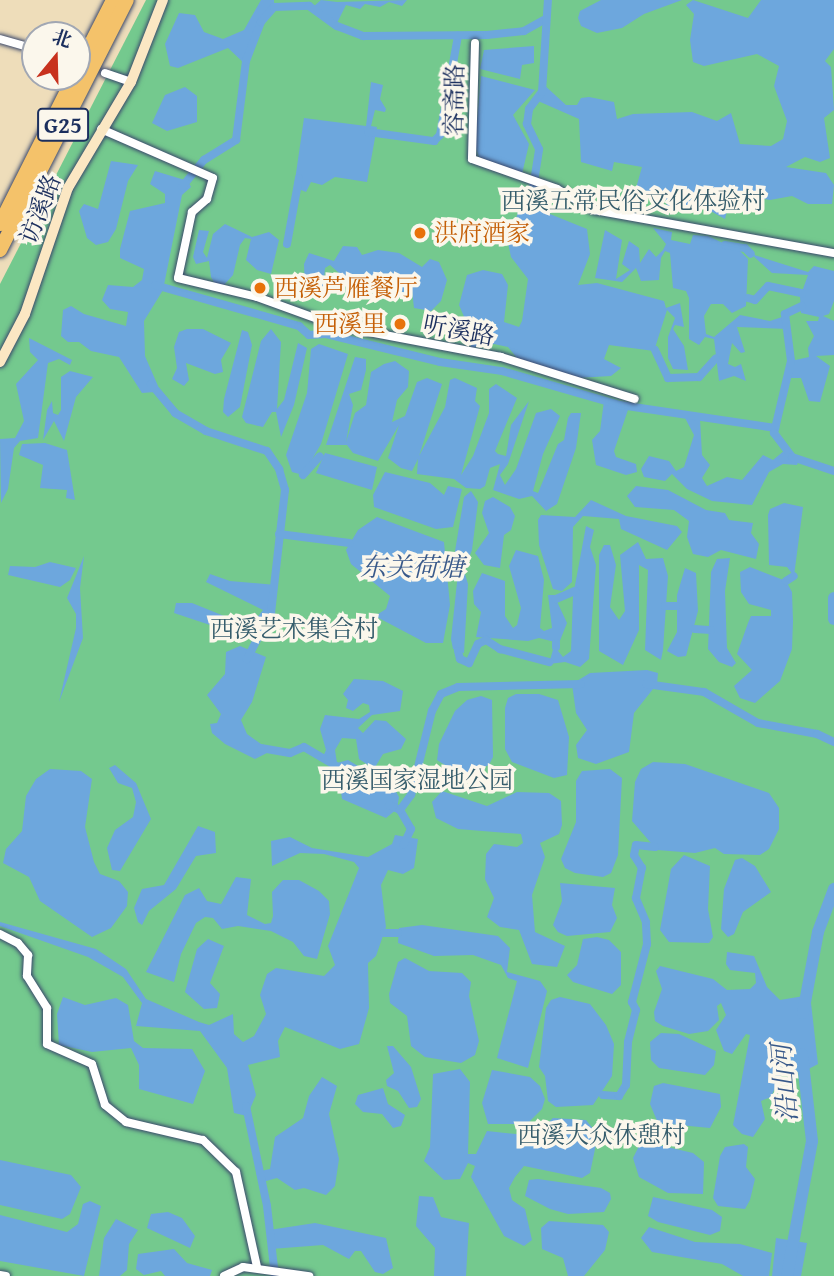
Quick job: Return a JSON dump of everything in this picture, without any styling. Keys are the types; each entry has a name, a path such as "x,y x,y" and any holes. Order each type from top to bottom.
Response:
{"highway":[{"name":"G25","path":"91,44 113,0"},
{"name":"G25","path":"0,250 127,0"},
{"name":"G25","path":"0,224 67,91"}],"street":[{"name":"访溪路","path":"0,362 25,314 68,188 131,82 163,0"},
{"path":"0,39 21,44"},
{"name":"容斋路","path":"475,43 472,159 544,184 594,210 834,253"},
{"path":"105,73 131,82"},
{"name":"听溪路","path":"101,129 213,178 207,199 192,212 178,278 257,298 337,326 501,357 635,399"},
{"path":"0,934 18,943 28,955 27,976 47,1008 47,1044 92,1064 105,1105 126,1122 203,1140 231,1166 243,1197 257,1267"},
{"path":"224,1276 231,1269 257,1267 309,1276"},
{"path":"0,1275 6,1276"}],"green space":[{"name":"西溪国家湿地公园","path":"146,0 834,0 834,1276 0,1276 0,284"}],"water":[{"path":"261,0 274,0 274,7 261,22 246,65 228,48 178,68 170,66 165,44 179,13 195,15 204,32 223,39 244,30"},
{"path":"321,0 407,0 402,6 389,2 380,7 365,4 360,9 346,5 336,25 313,7"},
{"path":"601,0 682,0 644,14 622,28 597,33 581,26 578,18 580,11"},
{"path":"693,0 748,18 761,0 834,0 834,49 825,61 831,67 834,110 824,118 830,158 820,162 805,157 786,167 826,173 834,185 832,204 808,204 792,196 770,200 740,194 730,200 725,219 705,208 667,207 665,196 636,188 642,167 614,162 612,171 581,162 579,119 538,101 542,83 566,105 577,105 581,98 589,97 614,102 617,119 633,114 692,112 717,121 731,113 740,144 771,146 783,139 787,121 774,86 779,66 757,54 704,66 693,62 690,40 694,14 686,5"},
{"path":"534,46 534,63 522,65 520,79 480,69 484,50"},
{"path":"481,76 535,90 513,115 529,144 522,174 479,157 475,145"},
{"path":"371,82 383,85 380,99 386,109 385,112 375,110 371,126 377,127 367,182 335,177 322,185 311,182 306,192 294,187 304,118 366,126"},
{"path":"185,87 197,96 197,122 167,131 152,123 165,95"},
{"path":"111,161 138,165 128,181 116,229 108,242 96,245 87,238 79,211 84,204 98,209"},
{"path":"155,171 188,181 191,187 182,195 163,290 144,321 145,356 158,386 155,392 142,393 119,357 91,351 79,342 68,342 61,336 63,310 71,306 84,314 126,326 128,312 110,309 102,300 108,285 133,287 142,280 144,269 120,258 120,249 130,211 165,203 165,194 150,184"},
{"path":"533,188 550,214 587,229 590,254 578,285 597,283 664,301 666,308 680,303 684,327 675,325 673,329 684,346 688,370 673,369 668,358 668,337 675,318 667,310 654,351 609,345 604,359 621,368 611,376 577,378 517,358 508,347 494,344 471,348 468,326 459,305 467,275 483,270 502,274 508,285 504,322 519,327 522,321 528,279 511,257 508,243 525,191"},
{"path":"225,224 252,237 269,232 279,240 271,274 257,270 246,260 251,239 245,238 240,245 233,275 224,285 215,284 211,277 209,261 196,264 193,257 199,230 209,231 203,252 207,258 213,234"},
{"path":"653,228 672,232 671,240 690,244 693,235 708,236 740,251 748,259 746,306 732,313 723,304 711,304 704,316 706,334 714,337 740,315 770,321 785,316 788,329 737,327 745,352 741,353 732,343 728,364 735,367 741,364 746,381 734,376 719,381 714,339 705,337 699,345 689,339 689,298 686,291 673,288 670,253 665,251 661,258 659,280 641,281 636,268 622,282 595,278 605,230 622,240 616,279 630,270 622,264 629,241 639,248 640,263 649,249 656,257 663,250 666,244"},
{"path":"343,246 357,247 362,255 378,250 399,253 422,267 430,259 439,262 447,280 441,301 431,311 414,308 410,274 405,297 374,285 357,289 330,265 325,268 322,302 305,294 304,264 309,253 334,261"},
{"path":"751,254 808,272 814,266 834,271 834,301 829,314 823,316 834,321 834,355 816,356 830,366 820,402 809,401 801,378 786,378 791,361 809,357 808,348 814,336 806,321 818,321 819,317 801,313 800,297 808,275 772,273"},
{"path":"203,329 231,343 221,360 223,372 215,374 186,363 189,380 184,386 172,379 177,368 174,347 179,332"},
{"path":"271,329 281,342 277,409 284,400 298,343 307,348 294,405 281,437 276,412 272,412 263,427 246,423 242,417 261,341"},
{"path":"242,330 248,332 252,345 240,407 228,417 223,412 224,399"},
{"path":"29,338 72,360 70,365 59,359 48,363 38,438 20,441 14,448 8,489 1,503 0,439 15,438 24,421 16,384 38,360 30,352"},
{"path":"319,344 348,354 321,444 303,475 292,472 286,455 307,393 311,349"},
{"path":"355,357 366,359 366,370 361,390 349,394 353,405 346,442 355,413 366,405 371,372 384,364 395,361 409,371 408,387 397,400 392,422 405,416 417,382 427,378 442,384 419,456 445,407 450,380 455,378 477,388 475,401 480,406 461,475 473,456 489,413 489,389 496,384 517,398 495,451 498,454 506,456 511,425 529,401 508,464 500,475 505,485 516,469 536,413 551,409 560,416 543,454 533,491 538,493 558,444 564,440 568,418 571,413 581,413 576,448 557,504 546,511 532,496 519,499 493,490 500,464 490,468 485,486 480,489 466,488 454,479 417,474 418,459 412,471 401,468 388,458 399,425 378,461 353,453 347,445 326,445"},
{"path":"70,371 93,377 76,397 64,441 54,421 43,440 47,410 52,401 53,413 58,415 61,410 61,377"},
{"path":"604,401 629,407 614,451 616,457 636,464 637,472 626,475 596,465 592,440 600,431"},
{"path":"684,416 700,419 702,455 710,465 702,478 707,486 727,477 742,480 763,455 773,460 785,450 799,460 797,465 783,464 769,472 752,505 712,501 687,489 672,474 665,481 644,477 641,469 649,456 669,461 676,471 684,467 694,435"},
{"path":"45,443 67,450 75,500 66,498 67,490 40,488 43,465 19,455 22,444"},
{"path":"325,453 377,467 372,490 316,473"},
{"path":"385,472 430,483 444,495 448,486 462,489 453,527 436,529 374,507 373,495"},
{"path":"636,486 668,490 706,510 725,513 729,520 753,523 751,533 759,544 756,559 721,550 708,557 693,554 687,537 689,521 674,510 635,507 627,496"},
{"path":"471,491 478,502 472,550 464,570 454,566 455,551 464,497"},
{"path":"493,497 510,507 515,516 511,530 504,535 500,568 484,565 475,553 489,533 482,513 485,501"},
{"path":"591,500 626,516 677,526 682,532 667,550 621,529 619,519 583,516 573,527 572,582 562,591 553,589 539,545 538,520 541,515 575,517"},
{"path":"784,503 803,507 794,576 787,567 769,565 768,515 770,509"},
{"name":"东关荷塘","path":"377,517 444,542 450,605 443,643 426,643 375,616 386,609 390,596 351,564 346,550 358,530"},
{"path":"586,526 594,530 590,547 596,565 589,659 580,667 565,662 549,664 554,646 563,657 571,651 573,596"},
{"path":"638,542 646,559 663,558 668,576 663,650 661,660 645,650 648,570 639,565 639,630 623,665 599,651 599,555 604,545 610,545 616,565 610,607 619,620 625,611 620,555"},
{"path":"516,550 538,556 544,580 540,628 544,631 552,628 548,595 554,595 567,623 559,643 539,638 528,641 476,637 481,612 474,604 473,591 482,573 505,581 505,616 513,628 517,625 521,608 509,566"},
{"path":"84,556 80,588 83,638 59,702 76,628 76,614 67,598"},
{"path":"730,558 725,591 727,648 736,663 732,667 719,662 708,649 711,572 717,559"},
{"path":"50,562 76,568 70,580 60,587 8,575 10,566 35,567"},
{"path":"750,567 786,581 792,592 792,649 780,681 755,703 740,698 734,686 752,670 737,654 751,616 771,616 771,610 749,604 741,592 740,572"},
{"path":"685,568 696,573 698,611 686,656 678,657 667,651 677,632 677,595"},
{"path":"458,573 465,574 468,584 464,653 453,649 451,639"},
{"path":"210,574 230,581 276,585 271,613 255,640 174,613 176,603 192,603 234,620 256,619 263,610 206,582"},
{"path":"240,646 266,657 252,702 241,720 247,734 271,751 255,759 225,744 212,733 210,724 217,723 221,714 207,695 225,674 226,652"},
{"path":"647,670 658,673 657,684 634,713 629,752 596,764 578,758 576,745 587,730 576,713 572,684 590,673"},
{"path":"354,679 383,681 403,691 400,711 372,715 358,728 363,733 375,720 386,721 406,739 401,749 383,754 374,769 359,759 356,739 342,738 335,750 337,763 321,761 326,750 320,729 325,715 359,719 370,712 369,705 363,703 353,711 346,708 348,700 343,694"},
{"path":"516,694 539,694 558,700 569,737 567,775 554,778 512,762 505,749 505,708 508,698"},
{"path":"481,696 492,700 493,757 489,765 462,776 437,760 439,744 455,711 467,700"},
{"path":"348,760 358,766 367,781 385,780 393,786 399,797 397,809 386,818 342,799 337,763"},
{"path":"653,762 685,764 769,793 779,808 779,829 769,849 760,855 724,854 715,848 695,853 657,850 632,821 635,782 641,769"},
{"path":"115,765 136,783 151,819 120,871 112,870 107,848 115,830 133,817 136,802 132,788 118,783 109,768"},
{"path":"50,769 81,771 92,779 85,827 94,862 100,874 119,881 128,892 127,906 111,928 92,937 40,901 29,877 3,863 6,849 22,831 26,796 36,779"},
{"path":"610,769 622,778 618,855 611,873 603,877 575,873 565,868 561,859 576,822 576,781 582,771"},
{"path":"442,791 487,806 517,792 549,793 561,801 562,825 559,834 540,843 545,857 532,895 535,932 565,946 557,967 532,964 519,930 500,927 487,917 494,898 485,879 486,854 494,844 517,847 523,843 521,834 458,829 436,818 432,802"},
{"path":"198,826 215,832 216,853 196,856 176,889 149,911 142,925 138,922 134,908 142,889 164,885"},
{"path":"395,835 418,839 414,868 403,874 388,870 381,885 386,927 376,956 368,963 369,1008 359,1044 340,1049 285,1027 278,1041 280,1057 248,1065 256,1095 247,1116 234,1113 227,1068 200,1031 136,1026 142,1003 123,977 88,957 0,926 0,922 96,949 126,969 146,999 199,1022 209,1025 233,1014 234,1034 243,1042 254,1036 266,1014 260,995 267,974 276,968 324,976 335,965 328,946 359,868 354,862 324,854 300,853 272,866 271,841 290,837 312,848 368,857 392,844"},
{"path":"684,855 710,866 708,909 713,937 709,943 669,942 660,930 671,869"},
{"path":"742,858 755,866 771,892 743,912 734,934 728,937 721,929 724,889 735,860"},
{"path":"236,877 251,879 247,915 265,924 271,923 273,916 272,892 283,880 299,880 319,891 329,901 330,914 317,959 304,956 293,942 271,931 238,926 222,929 213,918 205,917 196,923 181,954 174,982 146,972 185,895 199,888 207,901 221,904"},
{"path":"560,883 615,888 612,905 617,918 610,932 567,936 558,932 553,925 562,901"},
{"path":"422,925 498,936 510,948 507,972 540,981 547,991 528,1068 497,1058 517,981 508,978 501,965 473,955 434,956 398,943 399,928"},
{"path":"597,937 609,940 621,952 621,985 612,994 573,982 567,975 577,965 583,939"},
{"path":"208,939 224,946 210,983 220,994 217,1008 204,1009 185,992 197,949"},
{"path":"727,952 754,956 767,987 780,1000 804,996 811,1003 818,1064 803,1072 782,1072 771,1097 761,1101 765,1119 753,1137 742,1134 733,1125 750,1035 746,1034 732,1054 724,1051 716,1030 726,1015 721,1003 717,1006 719,1020 708,1031 689,1034 655,1021 654,1012 662,989 656,971 660,966 713,979 727,990 750,989 756,983 755,973 730,970 726,964"},
{"path":"405,958 429,971 462,973 471,982 469,996 479,1041 475,1055 461,1063 425,1057 411,1046 407,1016 390,1003 389,994 398,962"},
{"path":"63,997 85,1005 116,998 128,1005 134,1041 143,1048 192,1049 205,1071 193,1104 139,1089 139,1065 131,1048 92,1052 59,1045 57,1014"},
{"path":"560,997 590,1004 606,1025 614,1044 612,1076 593,1105 556,1107 548,1101 545,1076 539,1067 546,1008 551,1000"},
{"path":"661,1033 679,1034 716,1051 714,1065 705,1075 659,1068 651,1060 650,1042"},
{"path":"387,1046 393,1046 411,1067 421,1099 417,1107 409,1108 398,1091 387,1086 386,1080 394,1073"},
{"path":"460,1069 470,1082 468,1154 476,1154 487,1131 516,1134 529,1141 553,1118 586,1120 598,1135 590,1173 582,1178 524,1166 515,1177 509,1188 512,1200 525,1209 532,1240 524,1246 504,1236 471,1177 475,1166 468,1163 460,1179 444,1180 424,1161 430,1147 433,1074"},
{"path":"492,1070 530,1077 540,1086 545,1099 542,1109 527,1124 488,1124 482,1103"},
{"path":"322,1077 337,1086 329,1114 339,1159 335,1186 326,1195 304,1188 295,1190 277,1178 259,1183 256,1172 270,1169 275,1137 303,1118 309,1096"},
{"path":"663,1083 720,1094 721,1107 710,1128 658,1123 650,1104 654,1086"},
{"path":"383,1088 388,1104 405,1115 401,1126 393,1128 382,1114 363,1112 355,1104 358,1095"},
{"path":"650,1143 693,1153 704,1162 703,1194 668,1193 639,1177 633,1158 640,1144"},
{"path":"744,1144 748,1147 746,1167 755,1179 750,1200 745,1209 718,1206 713,1198 720,1156 725,1147"},
{"path":"0,1160 71,1175 81,1187 70,1214 62,1219 0,1205"},
{"path":"529,1180 601,1188 610,1193 611,1199 604,1212 568,1214 550,1209 525,1196"},
{"path":"419,1196 433,1197 441,1217 469,1223 466,1276 434,1276 435,1248 416,1226"},
{"path":"653,1197 712,1210 722,1217 720,1231 710,1235 658,1222 648,1216"},
{"path":"90,1201 101,1206 84,1276 0,1261 0,1215 67,1232 78,1224 83,1204"},
{"path":"168,1212 182,1218 195,1236 190,1248 147,1228 151,1214"},
{"path":"116,1219 138,1230 129,1244 127,1270 120,1276 99,1276 104,1238"},
{"path":"549,1221 603,1225 609,1232 605,1250 584,1276 568,1276 563,1258 542,1249 541,1228"},
{"path":"315,1223 386,1238 393,1268 383,1274 375,1272 361,1251 355,1251 349,1259 323,1245 271,1249 269,1230"},
{"path":"649,1227 695,1242 740,1244 772,1253 769,1276 743,1276 722,1264 652,1252 641,1238"},
{"path":"776,1238 807,1243 801,1276 772,1276"},
{"path":"174,1249 187,1263 212,1270 210,1276 165,1276 161,1271 144,1275 136,1269 138,1254"}],"waterway":[{"path":"533,188 539,149 527,124 529,109 542,92 548,0"},
{"path":"182,187 204,160 236,140 246,61 261,22 274,7 309,6 337,26 363,36 487,35 524,31 544,20"},
{"path":"368,132 434,141 440,135 458,36"},
{"path":"287,244 299,178"},
{"path":"725,245 745,248 751,254"},
{"path":"155,285 299,326 309,335 326,334 440,362 502,371 620,405 775,428"},
{"path":"748,298 755,300 768,286 802,293"},
{"path":"802,306 785,314 791,361 774,433 792,457 834,471"},
{"path":"655,350 668,378 699,377 716,358"},
{"path":"151,384 175,413 206,431 267,451 279,469 285,490 271,613 247,659"},
{"path":"303,475 320,456"},
{"path":"279,534 349,543"},
{"path":"786,581 794,576"},
{"path":"556,599 575,591"},
{"name":"沿山河","path":"834,598 834,619"},
{"path":"665,606 676,606"},
{"path":"695,629 711,630"},
{"path":"458,651 460,659 469,663 478,644 486,640 500,649 549,662"},
{"path":"400,810 411,795 432,711 441,694 458,687 581,684"},
{"path":"646,684 704,692 758,723 817,734 834,742"},
{"path":"261,748 290,753 304,747 343,770"},
{"path":"389,805 400,810 411,829 404,844"},
{"path":"603,1095 619,1096 626,1085 628,1042 636,1010 632,1002 647,944 646,922 636,898 642,868 634,855 636,845 655,847"},
{"name":"沿山河","path":"803,1013 818,932 834,889"},
{"path":"384,933 398,933"},
{"name":"沿山河","path":"787,1276 812,1141 802,1055"},
{"path":"246,1106 267,1206 275,1276"}],"place":[{"name":"洪府酒家","path":"420,233"},
{"name":"西溪芦雁餐厅","path":"260,288"},
{"name":"西溪里","path":"400,324"}],"park label":[{"name":"西溪五常民俗文化体验村","path":"633,201"},
{"name":"西溪艺术集合村","path":"294,629"},
{"name":"西溪大众休憩村","path":"601,1135"}]}
